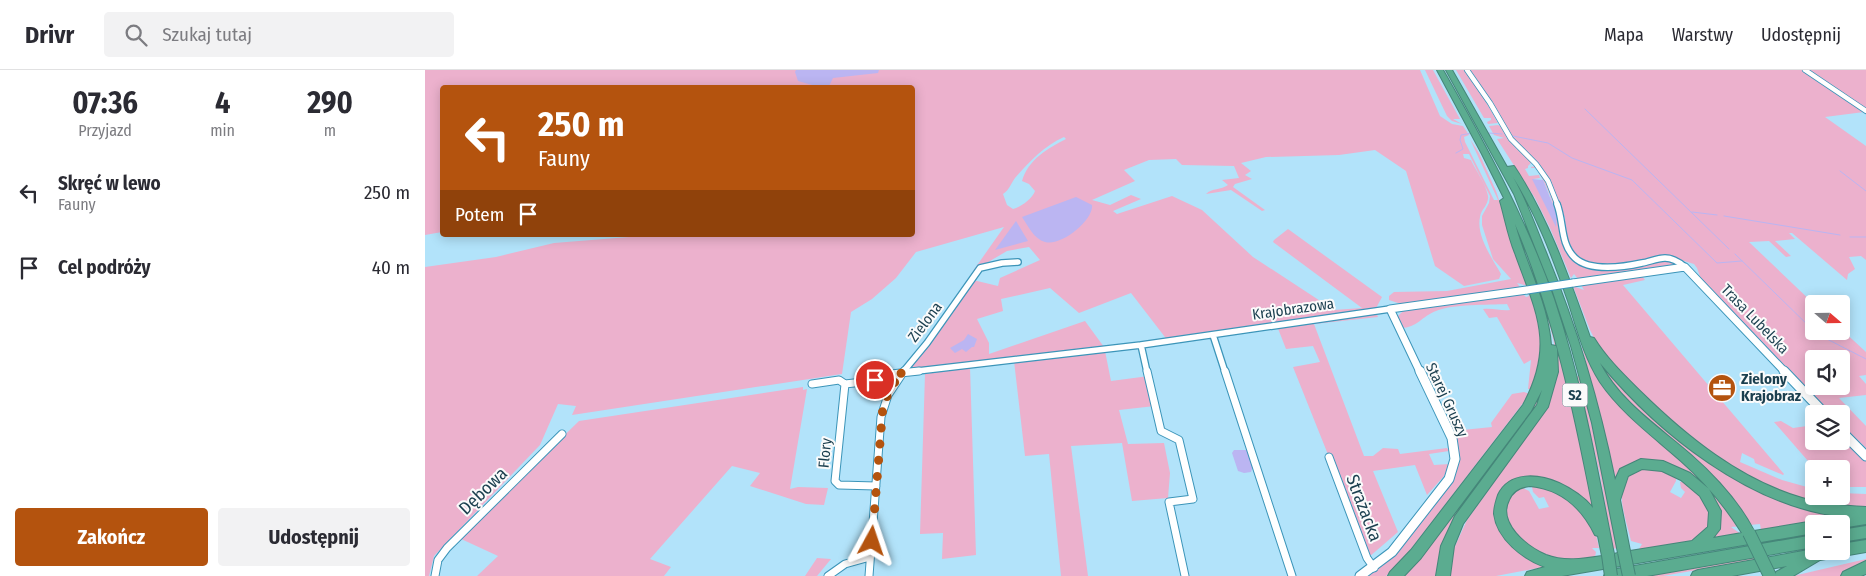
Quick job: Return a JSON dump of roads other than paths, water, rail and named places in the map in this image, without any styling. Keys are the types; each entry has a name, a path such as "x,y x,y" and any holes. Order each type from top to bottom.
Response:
{"highway":[{"name":"S2","path":"1440,70 1488,156 1523,229 1554,316 1582,426 1611,576"},
{"name":"S2","path":"1449,70 1488,137 1526,210 1558,292 1579,355 1598,423 1629,576"},
{"path":"1488,137 1518,178 1541,219 1554,249 1591,355 1614,392 1637,417 1711,482 1732,507 1749,533 1770,576"},
{"path":"1395,576 1415,554 1534,396 1545,370 1547,353 1544,327 1531,294 1488,156"},
{"path":"1443,576 1445,552 1450,536 1459,520 1529,427 1542,407 1547,394 1553,372 1553,353 1549,334 1531,294"},
{"path":"1580,323 1599,356 1623,381 1682,437 1716,463 1759,486 1793,499 1837,510 1866,513"},
{"path":"1615,506 1619,480 1627,469 1635,465 1655,464 1681,473 1706,493 1712,502 1717,518 1713,533 1706,539 1689,547"},
{"path":"1591,564 1547,562 1517,544 1505,527 1501,517 1500,508 1506,492 1521,483 1534,481 1557,487 1569,493 1578,500 1592,517 1608,555"},
{"path":"1850,521 1866,518"},
{"path":"1532,576 1591,564 1805,528"},
{"path":"1850,535 1866,532"},
{"path":"1611,576 1805,543"},
{"path":"1850,549 1866,546"},
{"path":"1698,576 1805,557"},
{"path":"1781,576 1812,560"},
{"path":"1848,576 1866,567"}],"street":[{"path":"1467,70 1490,103 1511,139 1536,164 1548,181 1560,211 1564,240 1575,258 1587,265 1605,267 1640,264 1665,258 1678,261 1685,267"},
{"path":"1805,70 1866,111"},
{"name":"Zielona","path":"869,576 883,406 892,385 904,373 980,268 1018,262"},
{"name":"Krajobrazowa","path":"812,384 839,380 845,384 872,381 882,375 1141,345 1390,309 1531,294 1573,283 1685,267"},
{"name":"Trasa Lubelska","path":"1685,267 1816,405"},
{"name":"Starej Gruszy","path":"1374,568 1392,552 1443,487 1452,473 1455,459 1452,438 1390,309"},
{"path":"1213,334 1292,576"},
{"path":"1141,345 1161,431 1179,440 1193,499 1169,502 1185,576"},
{"name":"Flory","path":"845,384 835,481 839,485 876,486"},
{"name":"Dębowa","path":"435,576 438,560 447,548 562,434"},
{"path":"1850,440 1866,456"},
{"name":"Strażacka","path":"1329,457 1367,558 1374,568"},
{"path":"828,576 845,564 871,557"},
{"path":"1360,576 1374,568"}],"waterway":[{"path":"1585,109 1729,249"},
{"path":"1456,153 1463,149 1460,140 1461,135 1472,133"},
{"path":"1488,133 1502,134"},
{"path":"1513,136 1548,143 1572,158 1632,180 1717,263 1742,261"},
{"path":"1840,171 1866,191"},
{"path":"1692,212 1717,215"},
{"path":"1724,216 1840,235"},
{"path":"1850,237 1866,237"},
{"path":"1735,254 1805,322"},
{"path":"1829,340 1866,359"}],"place":[{"name":"Zielony Krajobraz","path":"1722,388"}]}
